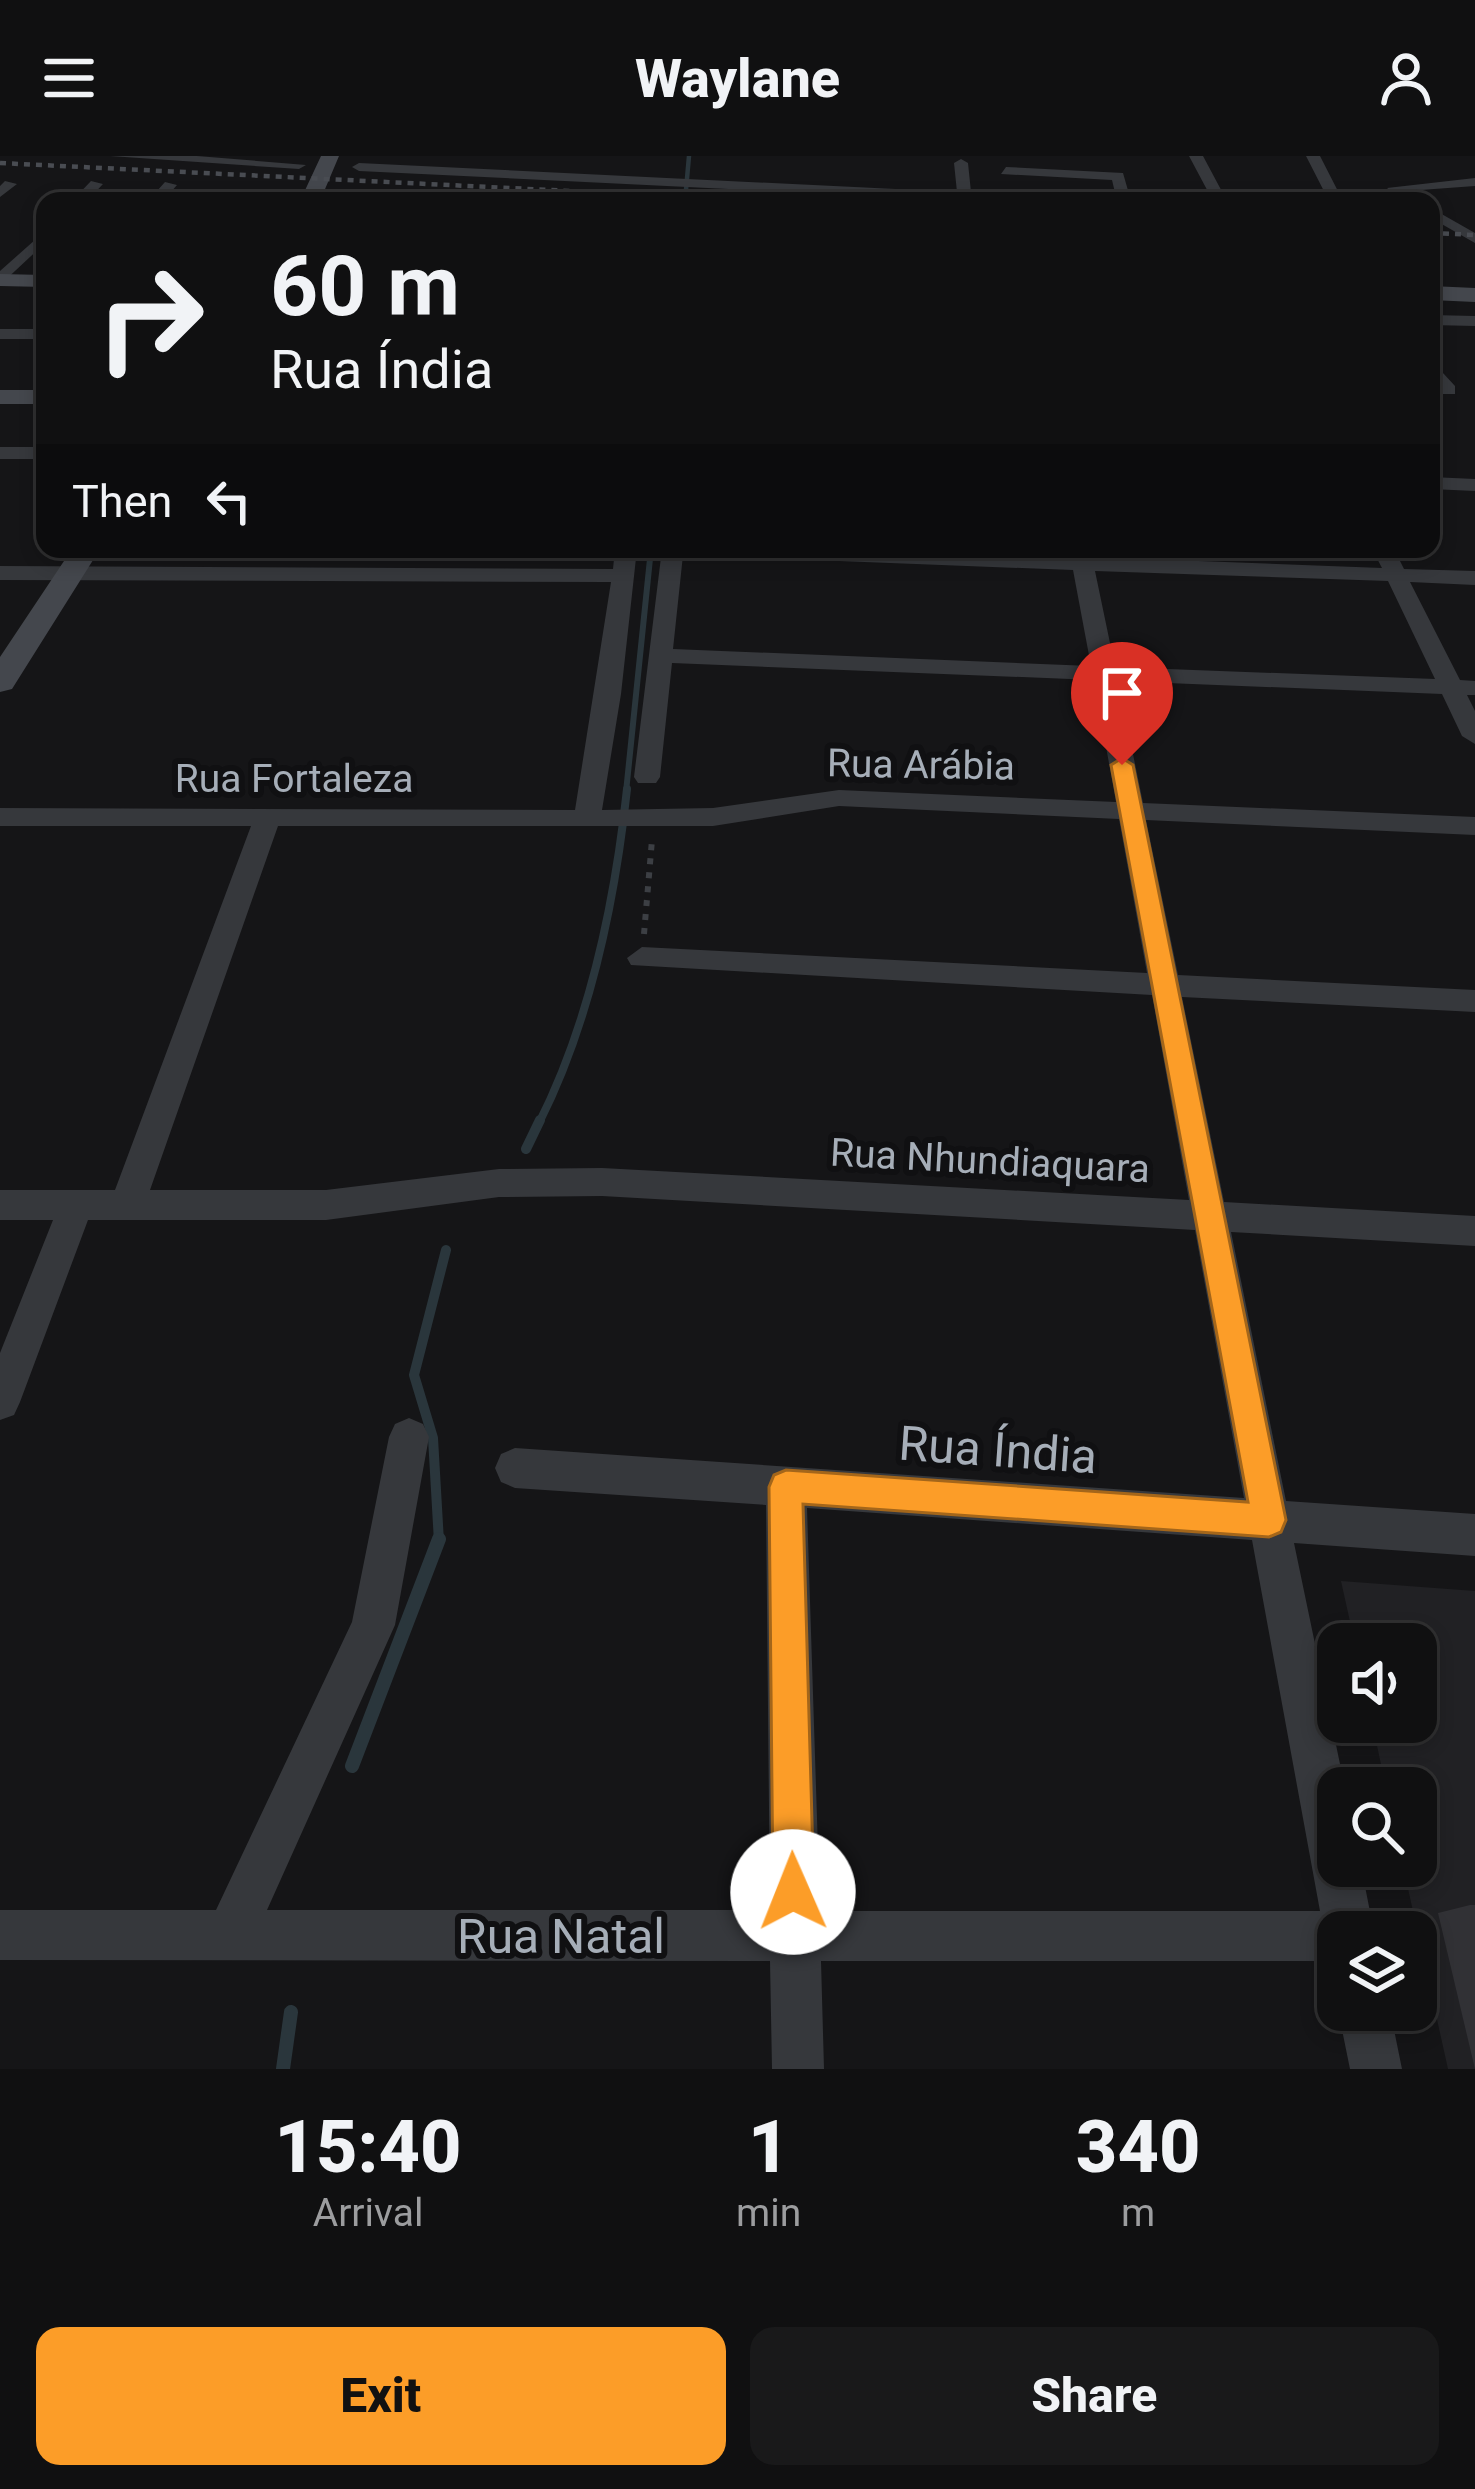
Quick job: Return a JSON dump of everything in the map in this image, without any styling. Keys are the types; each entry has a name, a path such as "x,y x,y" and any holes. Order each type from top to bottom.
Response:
{"main road":[{"path":"314,192 330,156"},
{"path":"0,280 36,280"},
{"path":"1440,293 1475,295"},
{"path":"0,397 36,397"},
{"path":"0,682 78,561"}],"street":[{"path":"117,156 254,159 299,165"},
{"path":"460,172 465,156"},
{"path":"586,178 596,156"},
{"path":"1196,156 1215,192"},
{"path":"1312,156 1331,192"},
{"path":"359,167 426,163 460,172 625,180 824,181 927,192"},
{"path":"625,180 637,164"},
{"path":"961,164 964,192"},
{"path":"1006,171 1118,176 1122,192"},
{"path":"1400,192 1394,188 1475,182"},
{"path":"88,192 96,184"},
{"path":"163,192 170,185"},
{"path":"1440,219 1475,223"},
{"path":"1440,220 1475,240"},
{"path":"1440,239 1475,240"},
{"path":"0,280 36,244"},
{"path":"1440,320 1475,322"},
{"path":"0,334 36,334"},
{"path":"1440,378 1449,390"},
{"path":"0,453 36,453"},
{"path":"1440,483 1475,485"},
{"path":"217,574 225,558"},
{"path":"350,575 357,558"},
{"path":"483,575 487,558"},
{"path":"587,819 609,694 625,558"},
{"path":"647,776 672,558"},
{"path":"1082,558 1345,1911"},
{"path":"1115,558 1475,578"},
{"path":"1388,558 1463,688 1475,736"},
{"path":"0,573 78,561 217,574 623,576"},
{"path":"661,656 1463,688"},
{"name":"Rua Arábia","path":"587,819 713,817 839,798 1475,826"},
{"name":"Rua Fortaleza","path":"0,818 587,819"},
{"path":"127,1205 268,818"},
{"path":"642,958 1475,1001"},
{"name":"Rua Nhundiaquara","path":"0,1204 326,1205 499,1183 645,1184 1475,1231"},
{"path":"0,1402 76,1205"},
{"path":"230,1935 373,1625 409,1437"},
{"name":"Rua Índia","path":"515,1468 1475,1535"},
{"path":"786,1487 798,2069"},
{"name":"Rua Natal","path":"0,1935 1317,1936"},
{"path":"1368,2031 1376,2069"}],"path":[{"path":"642,958 654,819"}],"shaded area":[{"path":"1341,1581 1475,1591 1475,2069 1448,2069 1437,2019 1437,1911 1413,1911 1408,1887 1437,1887 1437,1767 1382,1767 1376,1743 1437,1743 1437,1623 1350,1623"}],"waterway":[{"path":"686,192 689,156"},
{"path":"626,792 650,558"},
{"path":"539,1123 573,1044 598,960 627,789"},
{"path":"526,1149 540,1120"},
{"path":"439,1539 433,1438 414,1375 446,1250"},
{"path":"352,1766 439,1539"},
{"path":"283,2069 291,2012"}],"railway":[{"path":"0,163 591,192"},
{"path":"1440,233 1475,235"}],"route":[{"path":"793,1892 786,1487 1269,1520 1122,765"}]}
